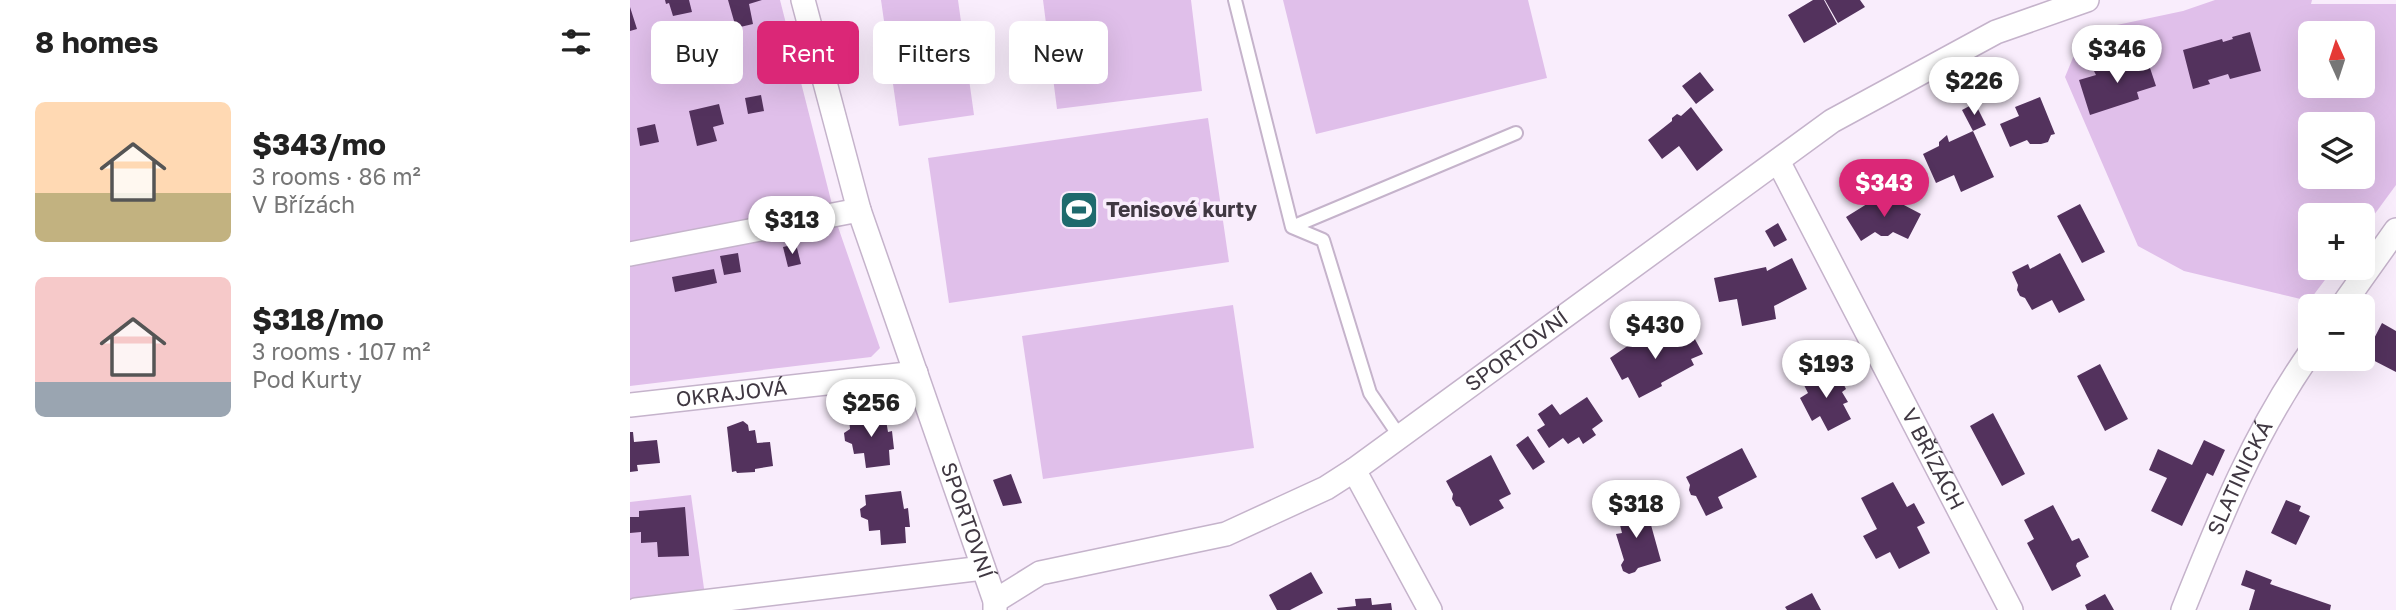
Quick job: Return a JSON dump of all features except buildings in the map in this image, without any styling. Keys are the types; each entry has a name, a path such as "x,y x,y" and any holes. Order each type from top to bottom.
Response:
{"street":[{"name":"SPORTOVNÍ","path":"803,0 859,210 995,605 1040,573 1226,534 1326,488 1832,121 1996,32 2087,0"},
{"name":"V BŘÍZÁCH","path":"1778,161 2011,610"},
{"path":"630,254 859,210"},
{"path":"2351,294 2396,230"},
{"name":"SLATINICKÁ","path":"2183,610 2250,451 2299,371"},
{"name":"OKRAJOVÁ","path":"630,405 916,373"},
{"path":"1354,470 1430,610"},
{"path":"636,610 984,568"}],"lane":[{"path":"1234,0 1292,227"},
{"path":"1292,227 1516,133"},
{"path":"1292,227 1323,240 1370,393 1399,437"}],"shaded area":[{"path":"630,0 780,0 785,21 757,21 757,84 801,84 837,224 880,348 871,357 630,386"},
{"path":"881,0 958,0 961,21 884,21"},
{"path":"1043,0 1191,0 1202,91 1057,109 1054,84 1108,84 1108,21 1046,21"},
{"path":"1283,0 1528,0 1547,78 1316,134"},
{"path":"2215,0 2312,0 2311,4 2396,4 2396,185 2375,214 2375,203 2298,203 2298,280 2325,280 2314,294 2298,294 2298,298 2184,271 2138,246 2065,77 2077,48 2112,26 2183,11"},
{"path":"893,84 970,84 974,115 899,126"},
{"name":"Tenisové kurty","path":"1208,118 1229,262 949,303 928,158"},
{"path":"1233,305 1254,448 1043,479 1022,336"},
{"path":"691,495 707,610 630,610 630,502"}],"place":[{"name":"Tenisové kurty","path":"1079,210"}]}
